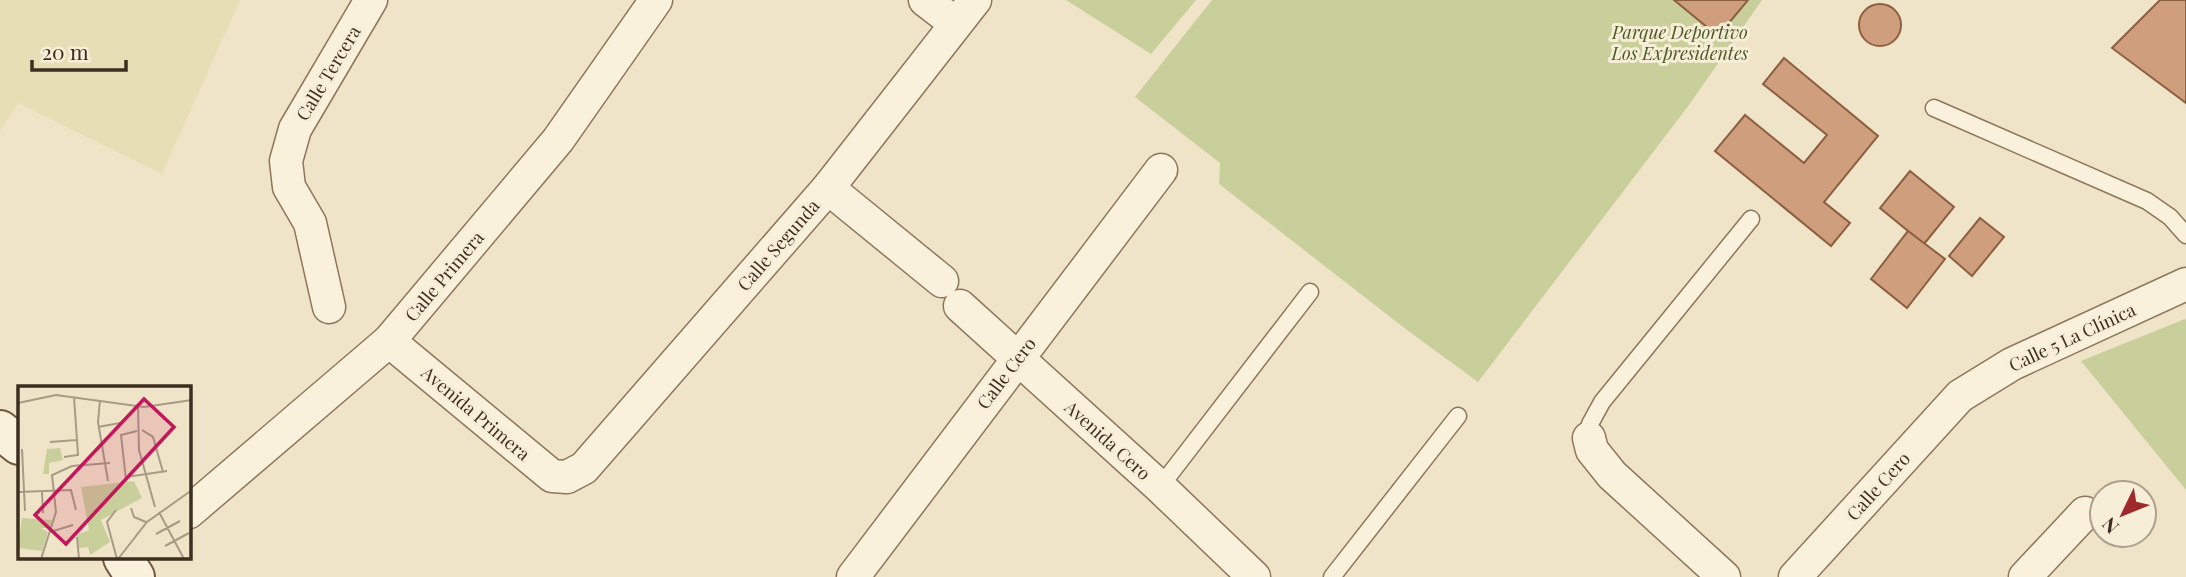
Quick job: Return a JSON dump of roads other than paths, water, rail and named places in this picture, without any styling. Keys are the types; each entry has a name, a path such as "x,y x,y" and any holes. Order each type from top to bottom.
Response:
{"main road":[{"path":"0,430 18,444"}],"street":[{"name":"Calle Tercera","path":"329,307 310,223 289,187 285,161 295,129 372,0"},
{"name":"Calle Primera","path":"191,510 389,341 558,140 656,0"},
{"path":"925,0 965,12"},
{"name":"Calle Segunda","path":"567,477 584,468 828,188 965,12"},
{"name":"Calle Cero","path":"853,577 1161,170"},
{"name":"Avenida Cero","path":"828,188 951,294 1017,359 1160,487 1254,577"},
{"name":"Calle 5 La Clínica","path":"1961,396 2012,364 2186,284"},
{"name":"Avenida Primera","path":"389,341 552,476 567,477"},
{"name":"Calle Cero","path":"1795,577 1961,396"},
{"path":"1589,438 1591,450 1612,475 1724,577"},
{"path":"2025,577 2085,513"}],"lane":[{"path":"1934,108 2147,201 2170,217 2186,235"},
{"path":"1589,438 1590,424 1602,402 1751,219"},
{"path":"1160,487 1310,292"},
{"path":"1332,577 1458,416"}],"park label":[{"name":"Parque Deportivo Los Expresidentes","path":"1680,42"}]}
